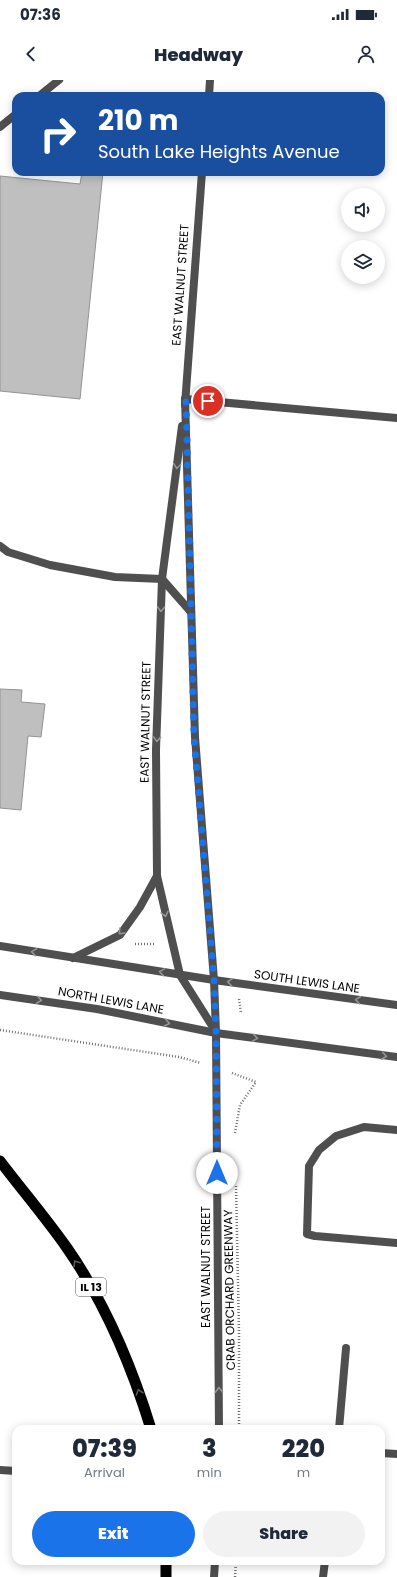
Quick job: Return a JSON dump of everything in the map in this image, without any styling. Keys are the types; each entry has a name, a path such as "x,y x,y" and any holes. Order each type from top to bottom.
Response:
{"highway":[{"name":"IL 13","path":"0,1161 67,1248 98,1298 139,1390 150,1425"},
{"path":"166,1565 166,1577"}],"street":[{"path":"44,92 59,80"},
{"path":"209,92 210,80"},
{"path":"0,127 12,117"},
{"name":"EAST WALNUT STREET","path":"202,176 186,399 162,579 156,750 157,876 180,975 216,1033"},
{"path":"186,399 397,418"},
{"name":"EAST WALNUT STREET","path":"186,399 194,737 214,980 216,1033 219,1425"},
{"path":"0,546 8,552 50,565 115,577 162,579 191,612"},
{"path":"73,958 120,935 140,907 157,876"},
{"path":"0,946 214,980"},
{"name":"SOUTH LEWIS LANE","path":"214,980 397,1005"},
{"name":"NORTH LEWIS LANE","path":"0,995 97,1008 216,1033"},
{"path":"216,1033 397,1057"},
{"path":"397,1130 364,1127 336,1136 319,1150 309,1166 307,1234 397,1243"},
{"path":"339,1425 346,1348"},
{"path":"385,1453 397,1454"},
{"path":"0,1470 12,1472"},
{"path":"214,1577 215,1565"},
{"path":"324,1565 324,1577"}],"path":[{"path":"133,944 157,944"},
{"path":"239,998 241,1013"},
{"path":"0,1030 179,1057 217,1067 256,1082 240,1105 234,1136"},
{"name":"CRAB ORCHARD GREENWAY","path":"236,1182 239,1425"},
{"path":"234,1577 236,1565"}],"building":[{"path":"0,176 80,184 81,176 103,176 80,399 0,391"},
{"path":"0,689 22,690 21,702 45,704 41,737 28,736 21,810 0,808"}],"route":[{"path":"208,401 186,399 194,737 214,980 217,1173"}]}
